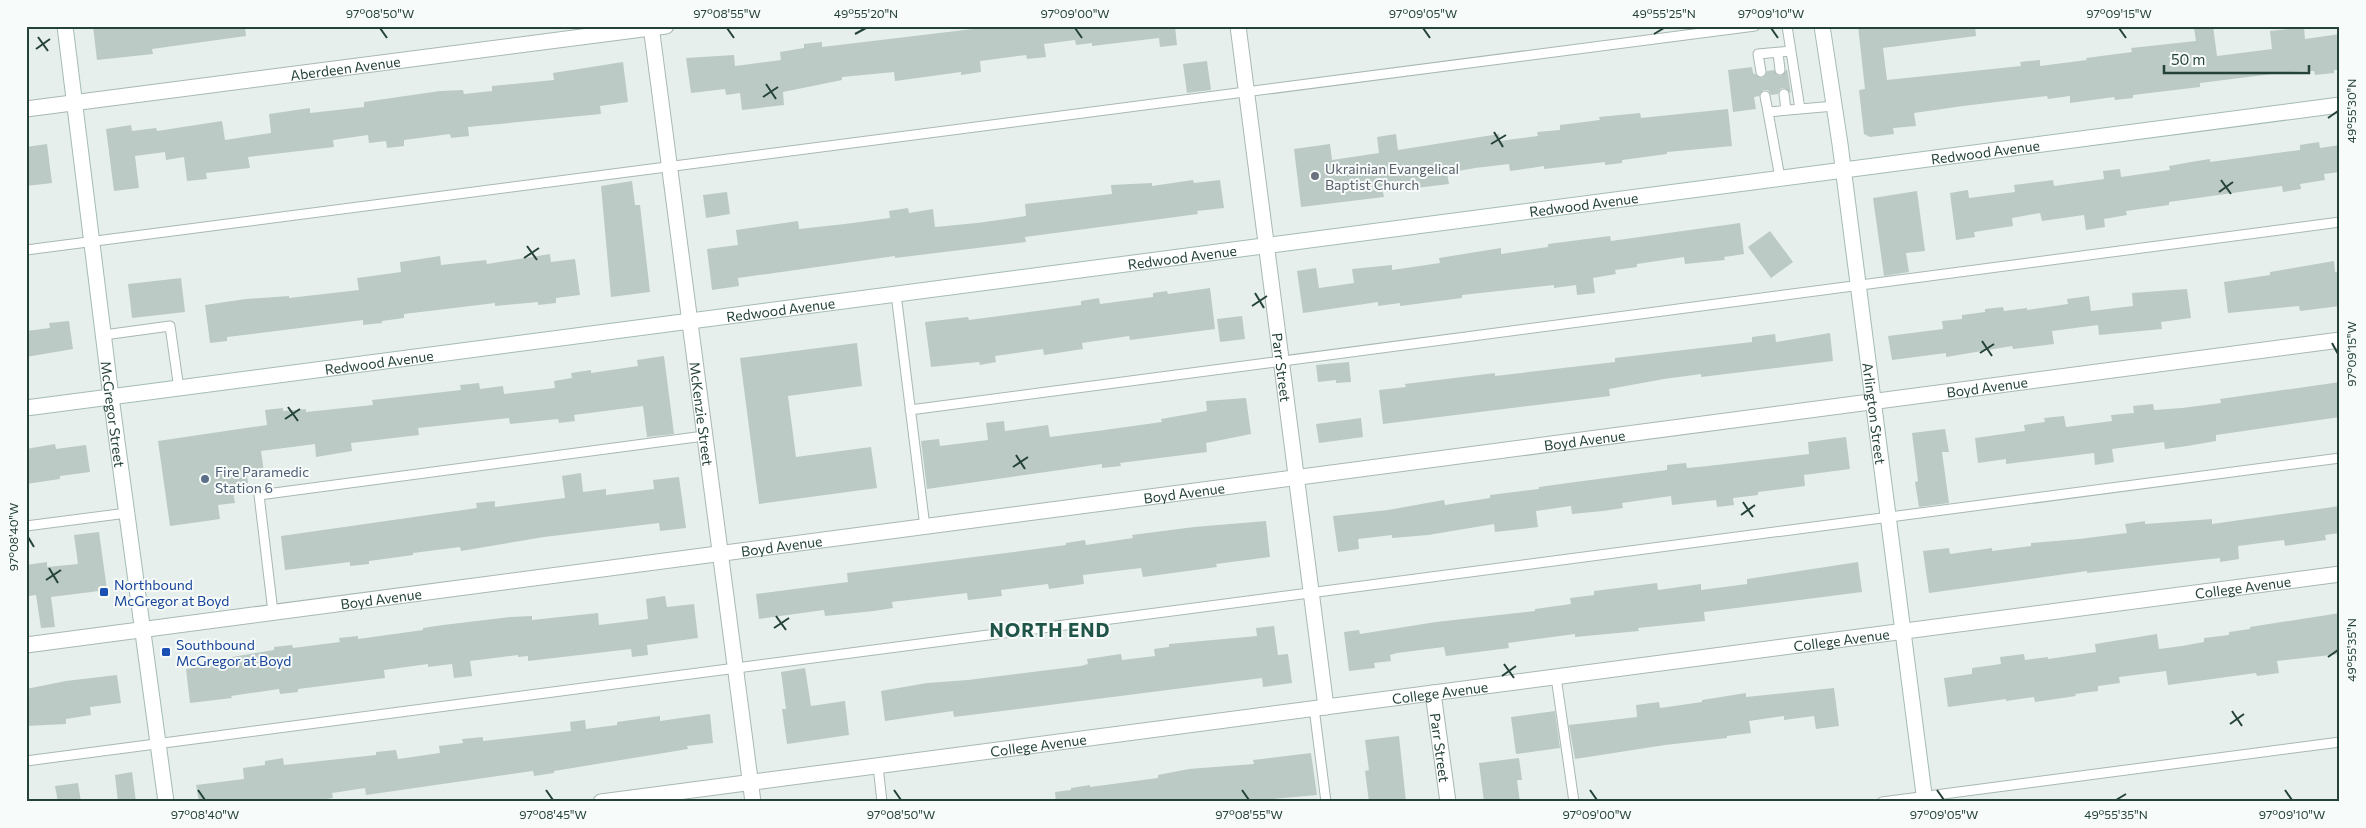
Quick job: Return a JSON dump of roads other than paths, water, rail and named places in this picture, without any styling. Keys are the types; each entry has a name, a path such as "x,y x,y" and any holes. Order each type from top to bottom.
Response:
{"street":[{"name":"McGregor Street","path":"65,26 111,398 166,802"},
{"name":"Aberdeen Avenue","path":"26,109 666,26"},
{"name":"Parr Street","path":"1238,26 1311,593 1320,708"},
{"name":"Arlington Street","path":"1822,26 1924,799"},
{"name":"McKenzie Street","path":"651,27 688,320 753,802"},
{"name":"Redwood Avenue","path":"26,408 688,320 1266,248 1780,178 2340,105"},
{"name":"Boyd Avenue","path":"26,645 2340,340"},
{"name":"College Avenue","path":"601,802 632,800 750,782 2340,574"},
{"name":"Parr Street","path":"1433,693 1448,802"}],"lane":[{"path":"26,250 1755,26"},
{"path":"1787,26 1800,109"},
{"path":"1761,72 1758,54 1791,52"},
{"path":"1778,53 1780,70"},
{"path":"1784,94 1786,110"},
{"path":"1765,96 1780,178"},
{"path":"1768,112 1834,106"},
{"path":"910,410 1856,284 2340,222"},
{"path":"896,294 924,526"},
{"path":"104,335 170,326 179,389"},
{"path":"273,612 259,495 704,436"},
{"path":"26,761 2340,458"},
{"path":"26,526 127,513"},
{"path":"1556,677 1574,802"},
{"path":"1320,708 1326,802"},
{"path":"1882,802 1924,799 2340,742"},
{"path":"878,766 882,802"}],"place":[{"name":"Ukrainian Evangelical Baptist Church","path":"1315,176"},
{"name":"Fire Paramedic Station 6","path":"205,479"},
{"name":"Northbound McGregor at Boyd","path":"104,592"},
{"name":"Southbound McGregor at Boyd","path":"166,652"}],"district":[{"name":"NORTH END","path":"1050,629"}]}
